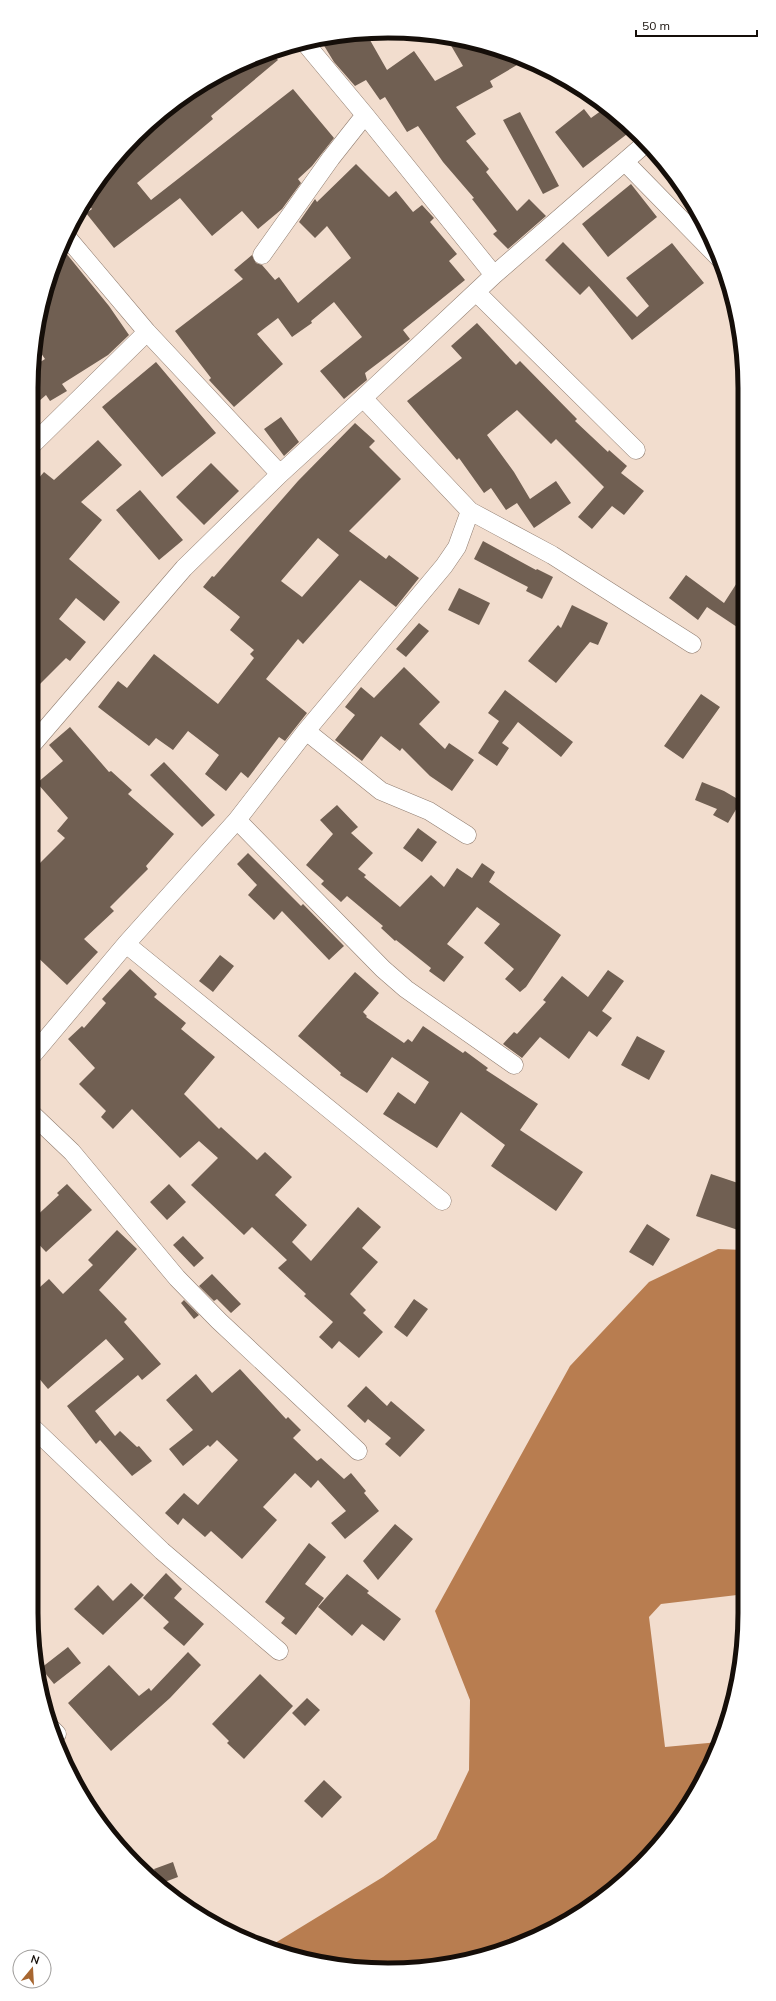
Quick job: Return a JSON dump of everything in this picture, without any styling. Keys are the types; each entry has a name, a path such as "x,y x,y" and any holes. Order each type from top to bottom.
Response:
{"street":[{"path":"309,47 494,275"},
{"path":"262,255 331,158 365,115"},
{"path":"38,738 184,568 280,474 494,275 641,147"},
{"path":"625,162 708,247"},
{"path":"70,241 147,332 280,474"},
{"path":"476,292 636,450"},
{"path":"38,439 147,332"},
{"path":"363,398 470,511 552,555 692,644"},
{"path":"38,1049 126,944 237,820 306,731 444,566 457,547 470,511"},
{"path":"306,731 381,791 429,811 467,835"},
{"path":"237,820 383,968 406,989 514,1065"},
{"path":"126,944 442,1201"},
{"path":"38,1120 72,1152 178,1278 219,1321 358,1451"},
{"path":"38,1433 162,1550 278,1651"}],"shaded area":[{"path":"718,1249 738,1250 738,1613 737,1595 661,1604 649,1617 665,1747 713,1743 702,1768 691,1788 666,1826 651,1844 619,1876 601,1891 563,1916 543,1927 501,1944 479,1951 434,1960 388,1963 342,1960 297,1951 273,1943 383,1877 436,1839 469,1770 470,1700 435,1611 570,1366 649,1282"}],"building":[{"path":"369,39 387,70 414,51 435,81 463,66 450,44 479,50 519,64 490,81 493,87 456,107 476,134 466,141 489,169 486,172 517,211 529,199 546,216 508,249 493,234 497,231 472,199 474,198 443,162 418,126 407,132 385,97 380,100 366,80 355,86 334,62 323,44"},
{"path":"275,57 278,60 211,116 213,119 137,183 151,200 293,89 334,138 312,166 298,179 301,183 282,209 258,229 242,211 212,236 180,198 114,248 86,213 92,209 90,206 97,194 125,157 157,125 175,110 213,85 233,74"},
{"path":"584,109 591,118 602,110 628,134 583,168 555,132"},
{"path":"520,112 559,186 543,194 503,120"},
{"path":"356,164 389,197 396,191 413,212 422,205 434,218 430,222 457,254 449,261 465,280 403,330 410,339 365,373 367,380 344,399 320,371 362,337 334,302 311,321 312,323 292,337 278,318 257,334 283,364 234,407 209,380 211,378 175,331 243,279 234,270 252,255 256,263 262,265 275,280 279,277 298,303 351,258 327,226 315,238 299,222 315,199 317,202"},
{"path":"631,184 657,217 608,257 582,224"},
{"path":"563,242 637,317 649,306 626,278 672,243 704,283 632,340 589,286 580,295 545,260"},
{"path":"66,253 109,306 129,335 108,355 62,384 67,391 50,401 46,395 38,402 39,363 45,359 40,352 45,320 50,297"},
{"path":"477,323 516,365 520,361 577,419 575,421 608,452 609,450 627,466 621,473 644,491 624,515 612,506 592,529 578,517 604,487 556,439 551,444 517,410 487,435 514,472 530,499 556,481 571,503 534,528 517,503 506,510 491,488 484,493 459,458 457,460 407,401 462,358 451,346"},
{"path":"156,362 216,433 162,477 102,407"},
{"path":"281,417 299,442 284,456 264,429"},
{"path":"355,423 375,441 369,447 401,479 349,531 386,559 389,555 419,578 396,607 360,580 303,644 298,639 266,679 307,713 285,741 279,737 248,778 241,772 226,791 205,774 219,755 188,731 173,750 156,738 149,746 98,707 118,681 127,688 154,654 218,704 254,658 250,654 254,650 230,630 240,617 203,587 212,576 214,577 298,481","holes":["318,538 339,555 302,597 281,581"]},
{"path":"98,440 122,465 81,502 102,520 69,559 120,602 104,621 76,598 59,619 86,642 70,661 66,658 38,686 38,479 44,472 54,480"},
{"path":"211,463 239,491 204,525 176,497"},
{"path":"140,490 183,540 159,560 116,510"},
{"path":"483,541 536,570 537,569 553,577 542,599 526,591 528,587 474,559"},
{"path":"686,575 724,603 738,581 738,628 707,607 698,620 669,598"},
{"path":"459,588 490,603 479,625 448,610"},
{"path":"572,605 608,623 598,645 590,642 556,683 528,661 558,625 561,628"},
{"path":"419,623 429,631 406,657 396,649"},
{"path":"404,667 440,702 419,724 445,749 449,743 474,760 452,791 430,776 402,748 400,751 381,736 362,761 335,740 355,715 345,707 361,687 374,698"},
{"path":"505,690 573,742 561,757 518,722 502,743 509,748 497,766 478,753 499,721 488,713"},
{"path":"701,694 720,707 683,759 664,746"},
{"path":"70,727 109,772 111,771 132,790 128,794 174,834 146,866 148,869 110,907 114,911 84,939 98,952 67,985 38,958 38,865 65,838 57,831 68,818 38,784 38,782 63,761 49,745"},
{"path":"164,762 215,815 202,827 150,775"},
{"path":"702,782 724,791 738,799 738,806 728,823 713,815 717,809 695,800"},
{"path":"337,805 358,827 351,833 373,853 358,869 366,875 364,877 400,907 431,875 444,887 457,868 472,878 482,863 495,872 489,882 561,935 526,987 520,992 505,979 514,969 484,943 500,924 477,907 447,944 464,957 444,982 429,971 431,968 396,940 395,941 381,928 383,926 347,896 341,902 321,884 324,881 306,865 333,834 320,820"},
{"path":"418,828 437,842 422,862 403,848"},
{"path":"248,853 301,906 303,904 344,946 329,960 282,911 274,920 248,895 257,885 237,864"},
{"path":"220,955 234,966 213,992 199,981"},
{"path":"130,969 157,994 154,997 186,1023 181,1029 215,1057 184,1094 219,1129 221,1127 257,1160 265,1152 292,1177 275,1195 307,1225 292,1242 311,1261 358,1207 381,1227 362,1248 378,1262 350,1294 366,1310 363,1313 383,1332 359,1358 339,1341 332,1349 319,1337 333,1322 304,1296 306,1294 278,1268 287,1260 252,1227 244,1235 191,1185 218,1158 199,1141 180,1158 132,1109 113,1129 101,1117 106,1111 79,1084 95,1068 68,1039 82,1026 84,1028 106,1003 102,999"},
{"path":"608,970 624,981 602,1011 612,1018 597,1037 589,1031 569,1059 540,1037 522,1058 503,1044 514,1032 517,1034 546,1002 543,1000 562,976 588,997"},
{"path":"355,972 379,993 363,1012 367,1016 366,1017 404,1043 408,1039 412,1042 423,1026 463,1053 465,1051 488,1068 486,1070 538,1104 520,1130 583,1172 556,1211 491,1166 505,1145 461,1112 437,1148 383,1114 398,1092 415,1104 429,1082 392,1057 367,1093 340,1075 341,1073 298,1036"},
{"path":"637,1036 665,1051 649,1080 621,1065"},
{"path":"711,1174 738,1183 738,1230 696,1216"},
{"path":"67,1184 92,1210 46,1252 38,1243 38,1214 59,1195 57,1193"},
{"path":"169,1184 186,1202 167,1220 150,1202"},
{"path":"647,1224 670,1239 653,1266 629,1252"},
{"path":"117,1230 137,1249 99,1290 127,1319 124,1322 161,1364 142,1380 138,1375 95,1411 115,1436 120,1431 137,1447 139,1446 152,1461 132,1476 100,1440 96,1444 67,1406 124,1359 106,1339 48,1389 38,1377 38,1289 49,1279 63,1294 93,1265 88,1260"},
{"path":"183,1236 204,1258 194,1267 173,1245"},
{"path":"212,1274 241,1304 231,1313 217,1299 214,1301 199,1286"},
{"path":"414,1299 428,1309 407,1337 394,1327"},
{"path":"184,1300 199,1315 194,1319 181,1303"},
{"path":"240,1369 286,1419 288,1417 301,1430 293,1438 317,1461 321,1458 344,1479 351,1473 366,1491 364,1493 379,1511 345,1539 331,1523 346,1511 318,1480 311,1488 295,1473 263,1507 277,1520 242,1559 211,1531 205,1537 183,1518 178,1525 165,1513 184,1493 198,1505 238,1460 217,1440 210,1447 208,1445 183,1466 169,1449 193,1430 166,1400 196,1374 212,1393"},
{"path":"366,1386 387,1406 391,1401 425,1430 400,1457 385,1444 391,1438 368,1419 365,1423 347,1406"},
{"path":"395,1524 413,1539 378,1580 363,1561"},
{"path":"309,1543 326,1557 305,1584 324,1598 296,1635 281,1623 285,1618 265,1602"},
{"path":"166,1573 182,1589 174,1598 204,1624 184,1646 163,1628 169,1622 143,1598"},
{"path":"347,1574 369,1591 367,1593 401,1619 384,1641 362,1624 352,1636 318,1607"},
{"path":"131,1583 144,1595 103,1635 74,1609 98,1585 113,1601"},
{"path":"68,1647 81,1663 54,1684 43,1671 42,1667"},
{"path":"188,1652 201,1665 170,1698 111,1751 68,1703 109,1665 139,1696 149,1688 151,1691"},
{"path":"260,1674 293,1706 244,1759 227,1743 229,1741 212,1724"},
{"path":"307,1698 320,1710 305,1726 292,1713"},
{"path":"324,1780 342,1797 322,1818 304,1801"},
{"path":"173,1862 178,1877 164,1882 156,1875 154,1869"}]}
